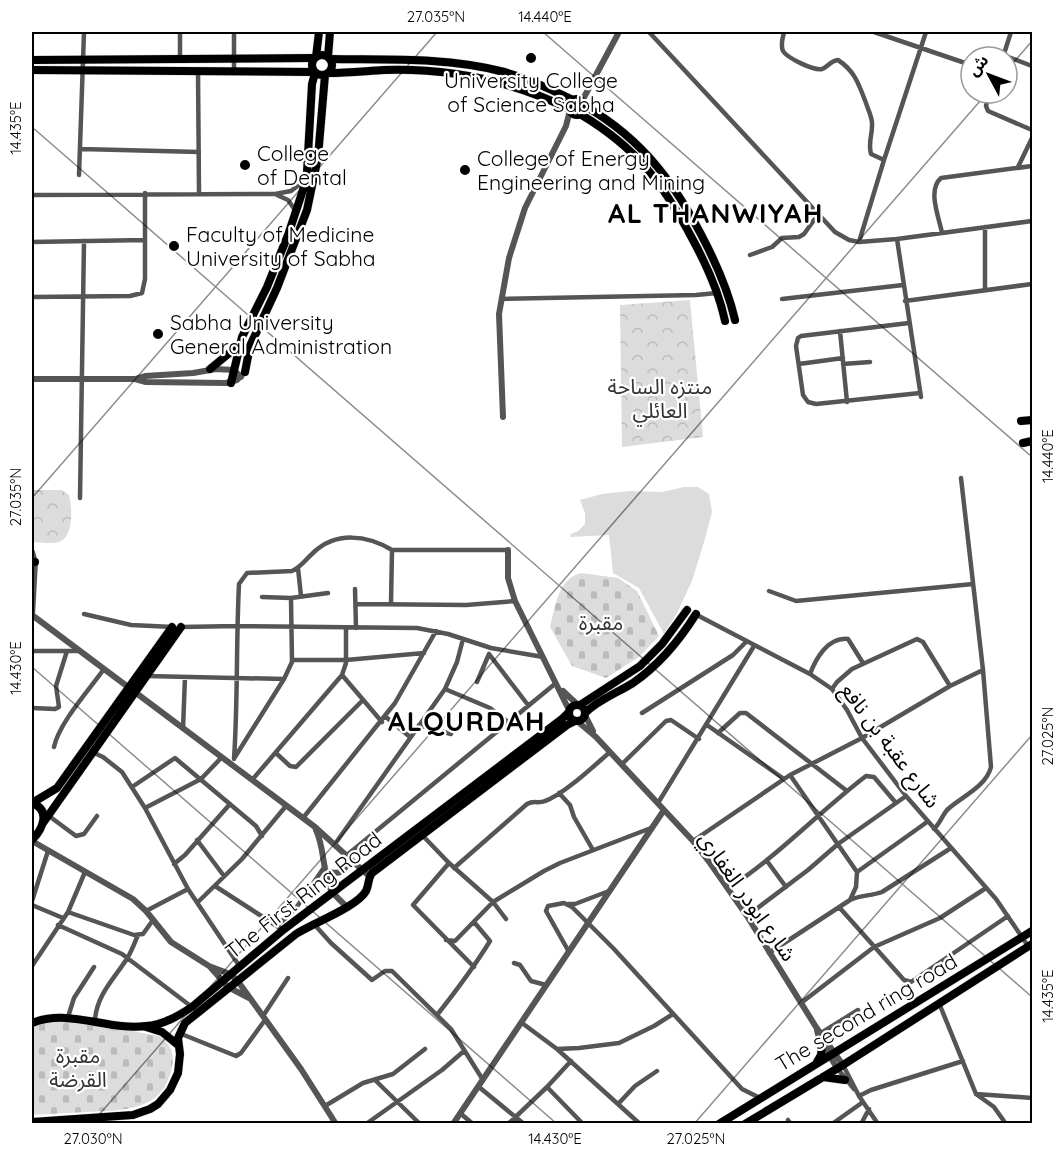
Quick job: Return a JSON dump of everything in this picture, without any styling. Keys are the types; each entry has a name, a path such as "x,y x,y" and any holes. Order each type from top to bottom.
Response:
{"main road":[{"path":"231,382 240,345 267,286 296,212 304,181 314,73 311,67 315,58 318,32"},
{"path":"243,374 253,337 277,288 308,210 318,157 327,74 332,68 329,58 330,32"},
{"path":"32,70 82,65 315,58 321,55 329,58 431,62 490,69 523,78 580,102 619,129 658,166 690,212 717,267 735,320"},
{"path":"32,60 198,71 314,73 320,76 386,70 457,73 512,84 543,95 613,136 652,174 668,195 706,266 717,292 725,321"},
{"path":"574,112 584,110 580,102"},
{"path":"574,112 570,104 580,102"},
{"path":"210,369 240,345"},
{"path":"1021,421 1032,420"},
{"path":"1023,443 1032,441"},
{"path":"687,610 667,638 640,666 579,705 573,706 569,711 571,719 582,720 593,706 632,684 658,662 680,638 696,614"},
{"path":"32,841 172,627"},
{"path":"132,690 147,676 181,627"},
{"path":"579,705 585,709 585,714"},
{"name":"The First Ring Road","path":"32,1023 51,1018 68,1017 143,1027 171,1020 192,1007 221,981 233,977 313,923 347,907 366,891 367,873 562,719 569,711"},
{"name":"The First Ring Road","path":"179,1033 193,1015 228,987 240,967 280,928 423,836 567,725 576,721"},
{"path":"32,803 57,788 89,751"},
{"path":"32,803 42,810 43,823"},
{"name":"The second ring road","path":"719,1124 1032,931"},
{"name":"The second ring road","path":"745,1124 1030,945"},
{"path":"143,1027 162,1032 178,1045"},
{"path":"32,1122 123,1116 150,1109 164,1098 175,1082 180,1064 179,1033"},
{"path":"815,1064 821,1055 822,1044"},
{"path":"822,1076 845,1080"}],"street":[{"path":"79,175 84,32"},
{"path":"180,32 180,61"},
{"path":"234,32 234,72"},
{"path":"580,102 619,32"},
{"path":"649,32 839,235 860,242 1032,221"},
{"path":"784,32 783,51 790,58 818,69 825,68 833,60 838,60 853,73 858,80 872,118 869,147 871,154 884,160"},
{"path":"874,32 959,61"},
{"path":"860,242 926,32"},
{"path":"198,71 199,193"},
{"path":"986,105 988,111 1032,130"},
{"path":"503,417 500,314 509,258 525,208 574,112"},
{"path":"1018,167 1032,138"},
{"path":"81,149 199,152"},
{"path":"942,233 935,196 937,181 941,178 1032,166"},
{"path":"32,195 274,194 291,191 304,181"},
{"path":"32,297 137,296 142,293 144,287 145,193"},
{"path":"274,194 288,200 296,212"},
{"path":"750,255 772,247 782,238 799,237 804,234 819,213"},
{"path":"985,227 985,290"},
{"path":"897,239 920,395 816,404 808,402 803,395 796,346 801,336 909,323"},
{"path":"32,242 145,240"},
{"path":"81,498 84,241"},
{"path":"905,301 1032,284"},
{"path":"782,299 903,285"},
{"path":"501,299 696,295 726,290"},
{"path":"840,331 847,402"},
{"path":"799,364 870,362"},
{"path":"135,379 145,376 194,373 210,369 234,370 243,374"},
{"path":"32,379 231,382 243,374"},
{"path":"934,829 946,812 983,781 989,772 990,762 983,670 961,478"},
{"path":"233,762 238,677 239,584 242,578 248,573 298,568 322,546 346,538 370,539 392,550 508,550 508,578 514,601 558,684 569,711"},
{"path":"391,603 392,550"},
{"path":"32,552 32,615 222,758 233,762 252,780 315,827 367,873"},
{"path":"298,568 301,596"},
{"path":"769,591 796,601 973,584"},
{"path":"355,589 356,628"},
{"path":"262,597 291,598 328,593"},
{"path":"233,762 284,679 292,660 291,598"},
{"path":"356,604 466,605 514,601"},
{"name":"شارع عقبة بن نافع","path":"687,610 810,674 832,690 847,710 862,738 906,796 986,888 1022,938 1030,945"},
{"path":"84,614 130,625 172,627 396,627 436,631 463,639 490,651 543,657"},
{"path":"252,780 342,675 346,660 346,628"},
{"path":"303,818 396,703 436,631"},
{"path":"335,844 445,689 457,662 463,639"},
{"path":"810,674 820,653 837,640 848,639 863,663"},
{"path":"832,690 845,674 863,663 920,639 950,686"},
{"path":"642,713 733,655 746,642"},
{"path":"658,803 754,646"},
{"path":"32,651 80,651"},
{"path":"32,708 55,709 59,707 56,686 67,651"},
{"path":"477,682 490,651"},
{"path":"490,651 528,705"},
{"path":"292,660 346,660 424,653"},
{"path":"54,747 56,737 63,725 104,669"},
{"path":"693,841 790,775 862,738 950,686 983,670"},
{"path":"342,675 382,722"},
{"path":"147,676 284,679"},
{"path":"183,729 185,677"},
{"path":"558,684 579,705"},
{"path":"325,869 335,874 342,872 346,868 348,856 528,705 558,684"},
{"path":"445,689 490,708 508,722"},
{"path":"277,753 290,766 296,767 363,700"},
{"path":"718,733 740,713 746,713 847,791"},
{"name":"شارع ابودر الغفاري","path":"585,714 596,737"},
{"path":"386,717 410,737"},
{"path":"622,764 666,721 671,720 699,739"},
{"name":"شارع ابودر الغفاري","path":"576,721 596,737 693,841 729,888 878,1124"},
{"path":"419,725 451,734"},
{"path":"707,725 784,779"},
{"path":"89,751 114,764 122,772 145,808 188,889 240,967"},
{"path":"454,868 531,801 546,801 559,793 588,772 610,752"},
{"path":"132,787 175,758 256,826 262,836"},
{"path":"145,808 180,792 201,779 222,758"},
{"path":"790,775 858,872 856,887 850,900"},
{"path":"729,888 767,861 818,815 867,776 871,776 896,803"},
{"path":"559,793 570,805 574,817 593,850"},
{"path":"747,916 838,844 906,796"},
{"path":"174,864 230,804"},
{"path":"198,902 262,836 286,806"},
{"path":"453,1124 664,810"},
{"path":"49,816 76,836 84,834 97,816"},
{"path":"858,872 927,822"},
{"path":"315,827 333,892 347,907"},
{"path":"446,940 455,940 493,902 560,863 651,828"},
{"path":"423,836 454,868 493,902 506,919"},
{"path":"197,840 224,876"},
{"path":"32,841 134,899 171,942 209,966 233,977 301,1069 336,1124"},
{"path":"769,953 850,900 882,892 951,848"},
{"path":"48,851 32,903 63,918"},
{"path":"767,861 786,887"},
{"path":"449,863 413,905 474,967"},
{"path":"215,886 280,928 325,869"},
{"path":"32,966 68,912 86,872"},
{"path":"801,1003 874,947 940,918 986,888"},
{"path":"146,911 188,889"},
{"path":"569,952 546,911 549,906 564,903 575,904 609,891"},
{"path":"568,904 614,949 742,1089 760,1098"},
{"path":"839,907 904,980 911,982 1008,916"},
{"path":"68,912 138,935 143,934 153,920"},
{"path":"437,1015 474,967 477,958 490,941 474,922"},
{"path":"313,923 331,943 372,980 385,971 392,971 451,1029 483,1080"},
{"path":"58,925 128,957 192,1007"},
{"path":"95,1021 97,1007 105,991 128,957 138,935"},
{"path":"514,963 520,965 531,981 546,985"},
{"path":"209,966 228,987 250,998"},
{"path":"68,1017 74,998 94,967"},
{"path":"179,1033 236,1056 241,1053 288,978"},
{"path":"939,1003 976,1094 994,1107 1006,1124"},
{"path":"821,1033 858,1010"},
{"path":"557,1048 608,1046 619,1043 674,1014"},
{"path":"522,1023 557,1048 640,1124"},
{"name":"شارع ابودر الغفاري","path":"816,1027 822,1044 832,1054"},
{"path":"324,1106 359,1085 393,1074 425,1049"},
{"path":"366,1124 442,1070 464,1051"},
{"path":"508,1124 548,1087 571,1061"},
{"path":"858,1093 963,1061"},
{"name":"شارع ابودر الغفاري","path":"840,1066 845,1080 858,1093"},
{"path":"618,1103 635,1086 657,1071"},
{"path":"375,1080 420,1124"},
{"path":"479,1087 524,1124"},
{"path":"548,1087 583,1124"},
{"path":"742,1089 747,1106"},
{"path":"976,1094 1032,1098"},
{"path":"832,1124 863,1102"},
{"path":"861,1124 869,1109"},
{"path":"460,1113 473,1124"}],"green space":[{"name":"منتزه الساحة العائلي","path":"690,300 703,437 622,447 620,305"},
{"path":"684,487 698,487 709,494 712,512 692,581 664,634 639,588 613,573 609,535 570,537 585,524 585,513 580,500 602,494 629,491 662,492"},
{"path":"32,490 62,490 69,495 70,527 61,541 32,542"},
{"name":"مقبرة","path":"581,573 618,578 637,591 659,636 639,657 606,678 572,666 550,627 562,587 573,576"},
{"name":"مقبرة القرضة","path":"65,1019 159,1036 163,1039 171,1049 173,1062 167,1082 160,1093 140,1106 128,1109 32,1115 32,1024"}],"place":[{"name":"University College of Science Sabha","path":"531,58"},
{"name":"College of Dental","path":"245,165"},
{"name":"College of Energy Engineering and Mining","path":"465,170"},
{"name":"Faculty of Medicine University of Sabha","path":"174,246"},
{"name":"Sabha University General Administration","path":"158,334"}],"district":[{"name":"AL THANWIYAH","path":"716,213"},
{"name":"ALQURDAH","path":"467,721"}]}
